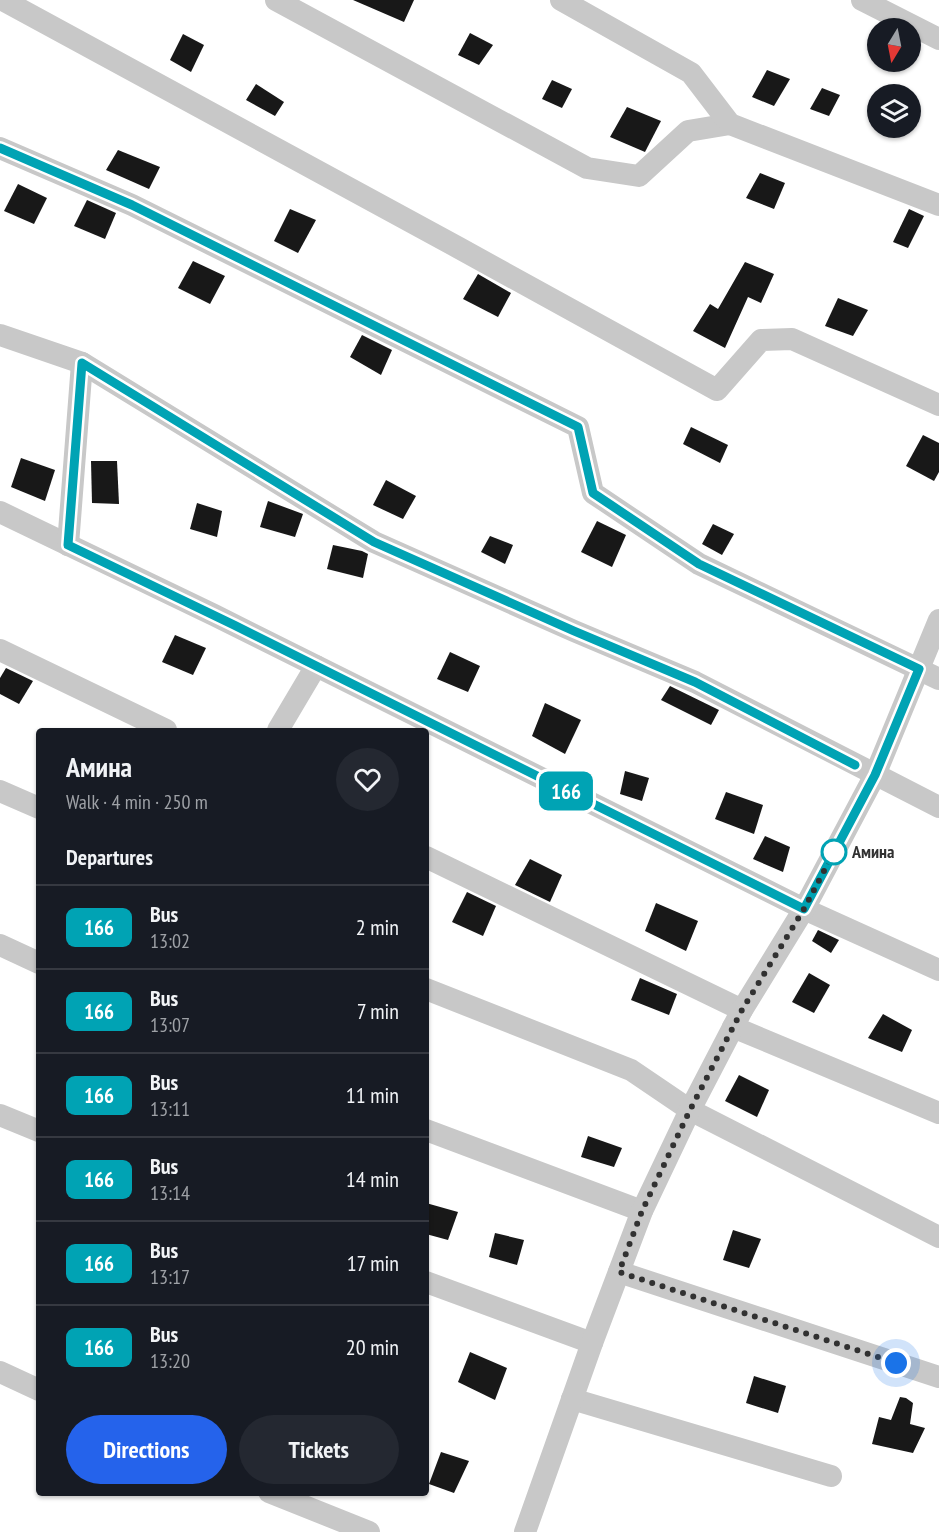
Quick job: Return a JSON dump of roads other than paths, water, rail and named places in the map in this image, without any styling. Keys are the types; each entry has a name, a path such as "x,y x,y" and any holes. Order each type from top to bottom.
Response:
{"street":[{"path":"3,0 717,390 761,340 792,339 939,405"},
{"path":"276,0 586,168 639,176 688,130 730,124 939,205"},
{"path":"561,0 691,73 730,124"},
{"path":"862,0 939,39"},
{"path":"0,148 132,205 578,427 593,493 699,564 929,674"},
{"path":"0,335 82,363 374,542 695,682 939,807"},
{"path":"68,545 82,363"},
{"path":"0,512 316,666 804,909 939,970"},
{"path":"525,1532 642,1211 690,1110 738,1018 804,909 929,674 939,620"},
{"path":"0,650 162,728"},
{"path":"279,728 316,666"},
{"path":"0,791 36,807"},
{"path":"429,859 738,1018 939,1113"},
{"path":"0,945 36,962"},
{"path":"429,990 631,1070 690,1110 939,1237"},
{"path":"0,1115 36,1130"},
{"path":"429,1131 642,1211"},
{"path":"619,1272 939,1377"},
{"path":"429,1283 592,1343"},
{"path":"0,1372 36,1389"},
{"path":"572,1399 831,1476"},
{"path":"279,1496 369,1532"}],"place":[{"name":"Амина","path":"834,852"}]}
